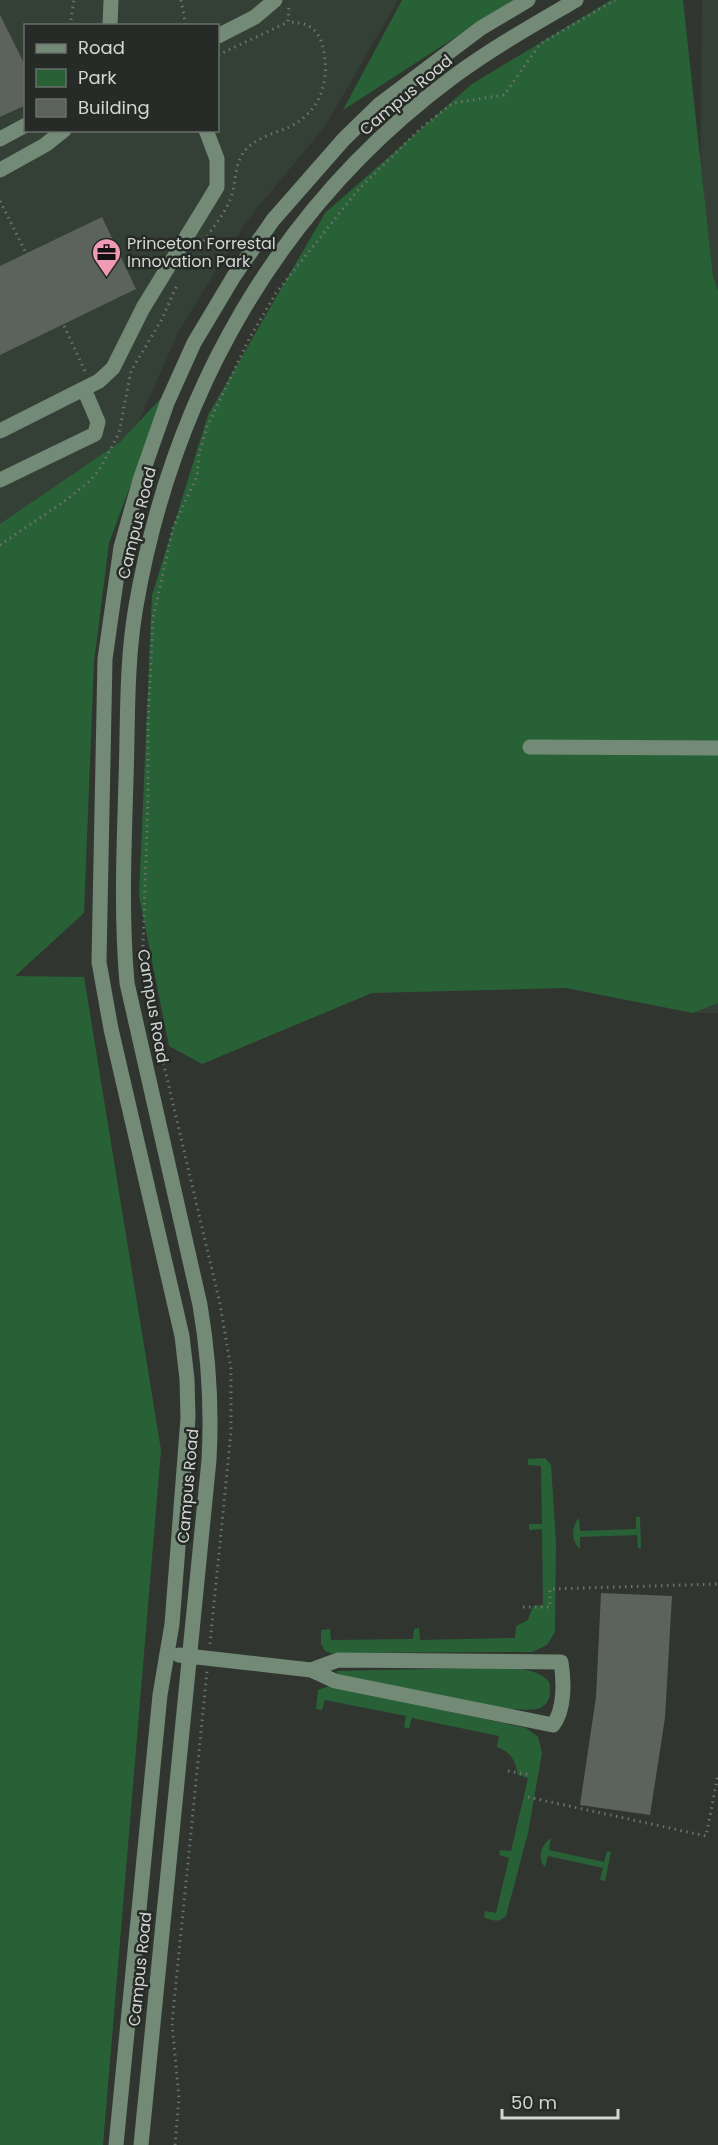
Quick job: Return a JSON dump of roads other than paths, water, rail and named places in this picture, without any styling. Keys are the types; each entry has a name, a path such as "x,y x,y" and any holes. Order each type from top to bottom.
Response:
{"street":[{"path":"110,24 111,0"},
{"path":"219,35 255,17 275,0"},
{"name":"Campus Road","path":"116,2145 160,1695 172,1624 188,1418 187,1379 182,1336 104,999 99,962 105,659 122,547 140,480 167,403 194,343 234,276 273,220 344,139 380,104 481,28 528,0"},
{"name":"Campus Road","path":"141,2145 212,1412 208,1356 200,1305 127,983 123,940 128,696 135,609 153,522 178,442 211,365 255,288 304,221 353,164 454,77 576,0"},
{"path":"0,139 24,126"},
{"path":"0,170 45,145 61,132"},
{"path":"0,431 84,389 108,375 113,368 143,308 217,187 217,159 207,132"},
{"path":"0,480 94,434 98,422 84,389"},
{"path":"530,747 718,748"},
{"path":"167,1653 311,1670 335,1681 553,1725 559,1718 563,1677 561,1662 338,1660 311,1670"}],"place":[{"name":"Princeton Forrestal Innovation Park","path":"106,278"}]}
